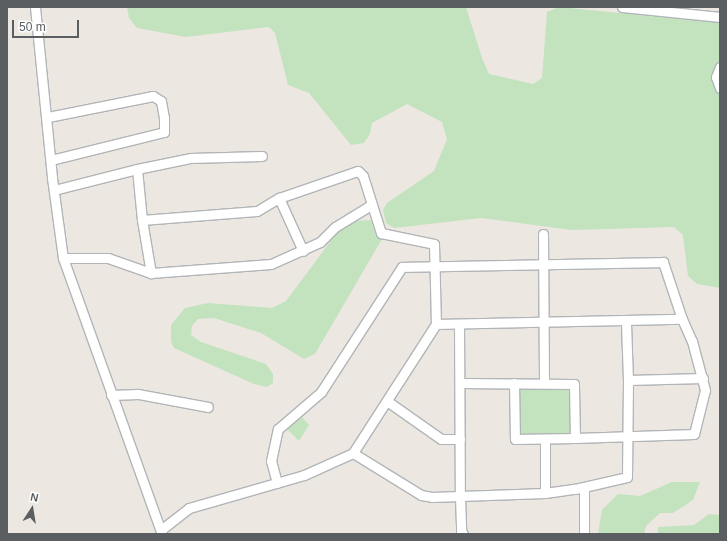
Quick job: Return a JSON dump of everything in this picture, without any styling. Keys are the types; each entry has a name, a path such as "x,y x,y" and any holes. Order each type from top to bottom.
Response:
{"street":[{"path":"35,7 48,117 54,190 63,258 111,396 161,532 189,508 312,472 353,453 436,324 434,244 381,232 363,176 358,171 279,198 257,211 142,220"},
{"path":"622,7 720,17"},
{"path":"720,67 716,77 720,88"},
{"path":"48,117 153,96 161,101 164,118 164,132 51,160"},
{"path":"54,190 137,169 190,158 262,156"},
{"path":"137,169 142,220 151,273"},
{"path":"279,198 303,251"},
{"path":"63,258 108,258 151,273 271,264 303,251 320,242 351,216 372,205"},
{"path":"543,234 544,383"},
{"path":"277,483 271,461 278,429 321,392 402,267 544,266 663,262 682,319 692,341 703,378 705,390 703,403 694,434 515,439 514,383"},
{"path":"436,324 543,324 682,319"},
{"path":"353,453 421,495 460,497 545,493 584,487 627,477 628,380 626,322"},
{"path":"459,324 460,497 461,531 463,534"},
{"path":"628,380 703,378"},
{"path":"460,383 574,384 575,438"},
{"path":"111,396 138,394 208,408"},
{"path":"387,401 441,439 460,439"},
{"path":"545,439 545,493"},
{"path":"584,487 584,534"}],"green space":[{"path":"127,7 466,7 482,58 489,74 533,84 542,78 547,12 559,7 720,23 720,288 697,284 688,276 683,235 674,227 572,230 481,218 394,228 386,223 383,210 387,203 434,171 447,139 442,122 407,104 372,123 370,134 364,143 351,145 309,93 288,85 275,33 269,27 186,37 137,28 129,18"},
{"path":"371,220 376,236 382,239 315,354 304,359 261,333 214,318 198,319 192,326 191,335 201,342 266,364 273,374 273,383 267,387 254,384 174,348 171,342 171,325 185,308 208,303 272,308 286,301 336,234 355,221"},
{"path":"514,383 574,384 573,440 513,439"},
{"path":"302,417 309,425 299,441 287,429"},
{"path":"672,482 700,482 693,500 673,513 660,513 646,526 644,534 598,534 602,510 618,494 640,496"},
{"path":"709,514 720,515 720,534 658,534 658,527 694,525"}]}
